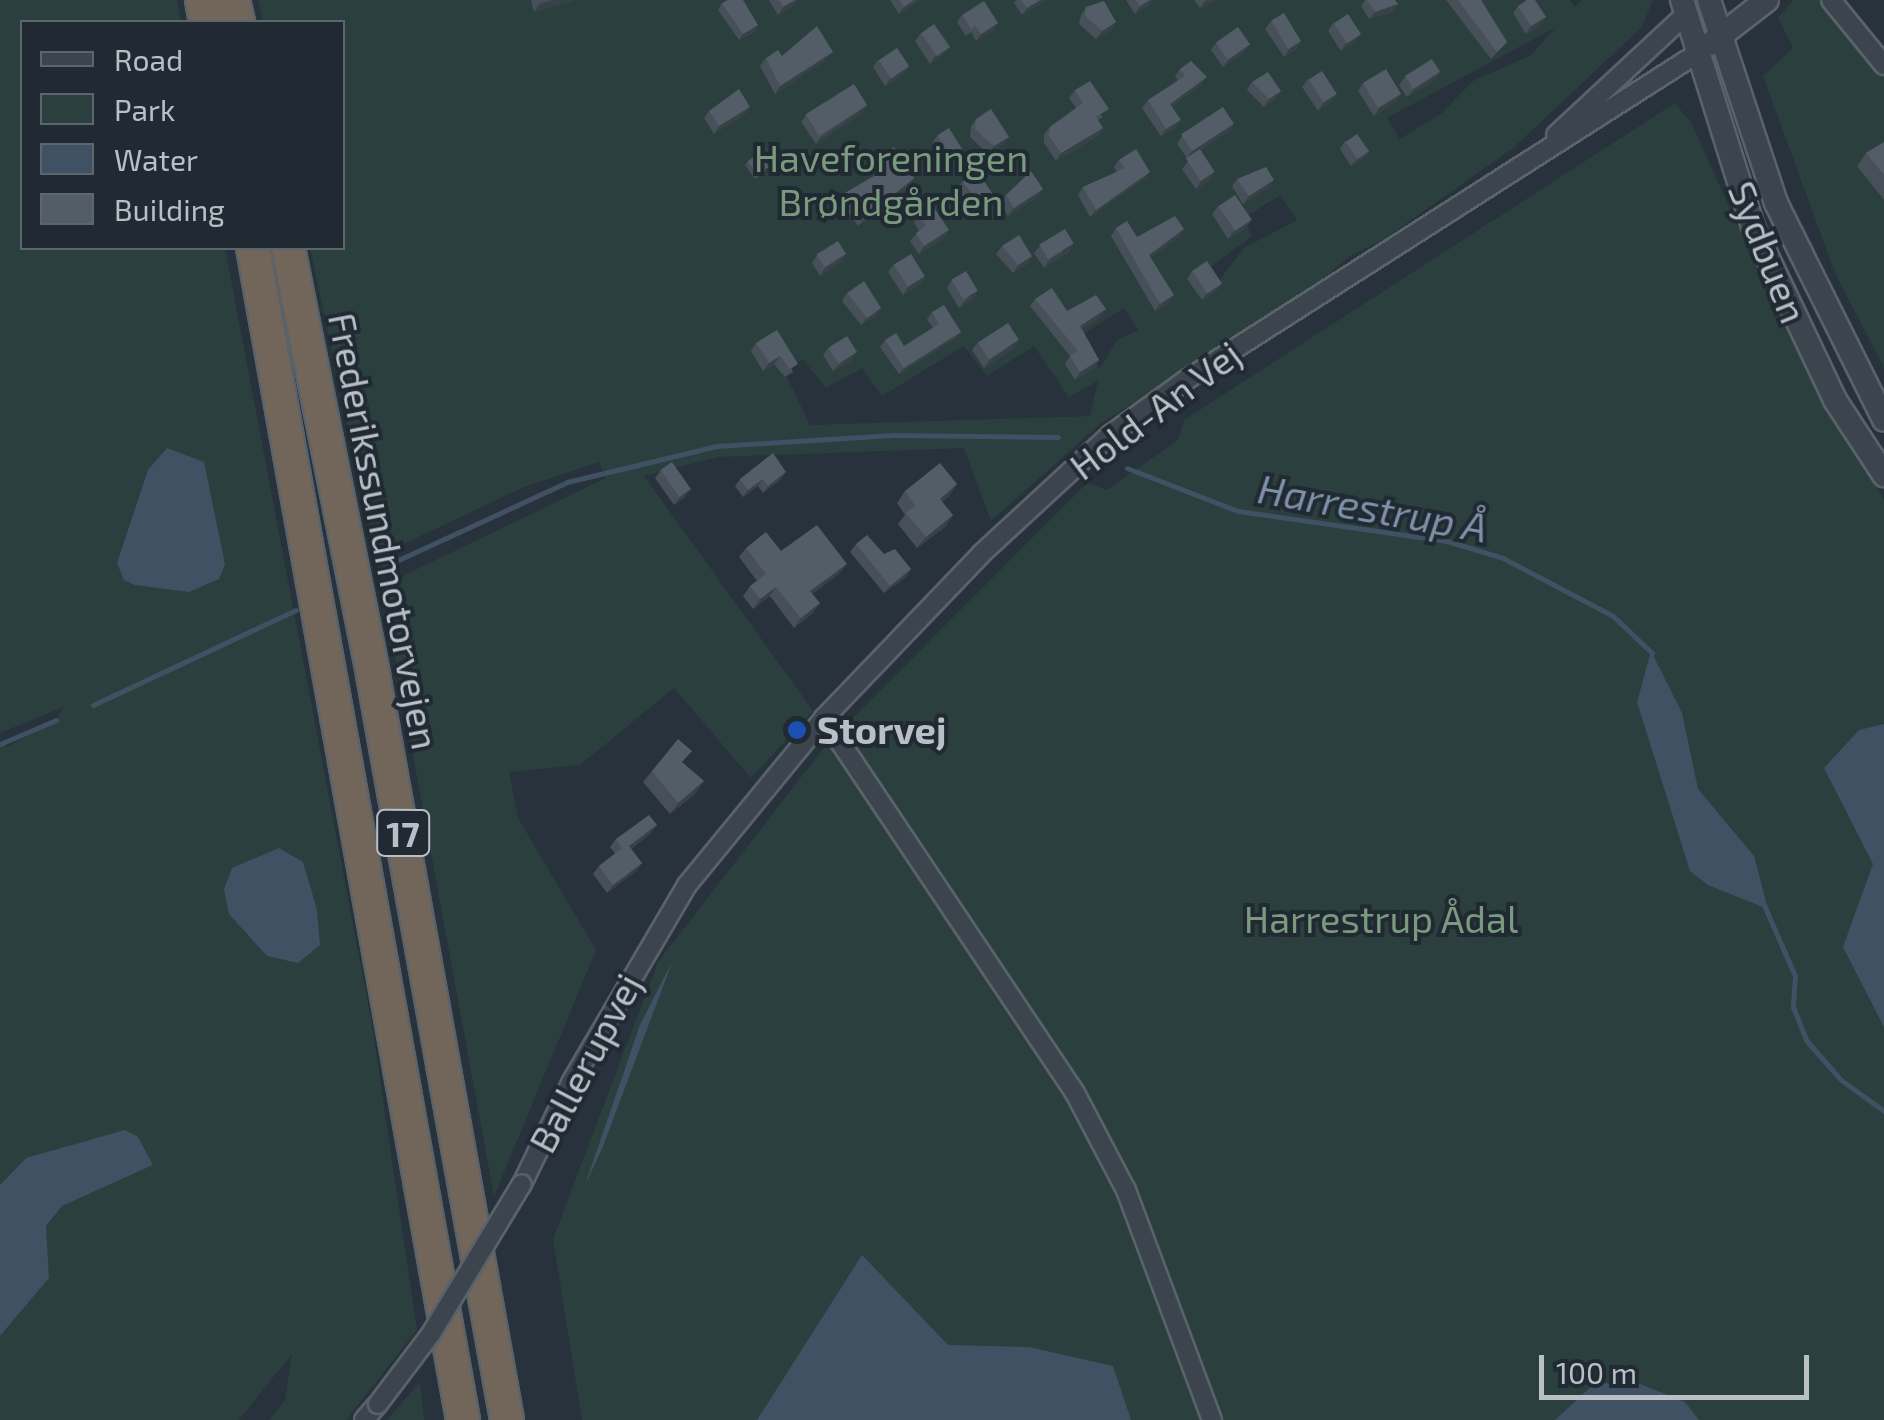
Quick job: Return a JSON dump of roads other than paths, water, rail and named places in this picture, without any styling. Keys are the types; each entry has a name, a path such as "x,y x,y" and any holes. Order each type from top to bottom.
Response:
{"highway":[{"name":"Frederikssundmotorvejen","path":"253,250 464,1420"},
{"name":"Frederikssundmotorvejen","path":"288,250 373,675 507,1420"},
{"path":"426,1193 427,1305 441,1420"}],"street":[{"name":"Hold-An Vej","path":"824,718 981,554 1110,435 1698,53 1766,0"},
{"path":"1831,0 1884,66"},
{"name":"Hold-An Vej","path":"1531,159 1695,3"},
{"name":"Sydbuen","path":"1695,3 1721,36 1776,203 1884,420"},
{"name":"Sydbuen","path":"1695,3 1698,53 1752,227 1790,314 1884,474"},
{"path":"824,718 1075,1093 1126,1190 1212,1420"},
{"name":"Ballerupvej","path":"364,1420 479,1260 522,1184 581,1064 682,894 824,718"}],"water":[{"path":"167,448 204,462 225,564 219,579 189,592 135,585 124,580 117,563 148,470"},
{"path":"1651,651 1682,713 1698,789 1754,856 1768,909 1708,885 1690,871 1637,702"},
{"path":"1884,724 1884,1027 1843,947 1873,864 1824,768 1859,730"},
{"path":"279,848 303,862 317,910 320,945 298,963 267,956 229,914 224,889 232,868"},
{"path":"673,960 602,1149 585,1185 640,1025"},
{"path":"125,1130 138,1137 153,1165 62,1206 46,1226 49,1278 0,1336 0,1185 26,1158"},
{"path":"862,1255 948,1345 1029,1347 1113,1366 1131,1420 757,1420"},
{"path":"1595,1383 1640,1384 1685,1402 1699,1420 1555,1420"}],"waterway":[{"name":"Harrestrup Å","path":"379,569 567,482 717,446 893,435 1058,437"},
{"name":"Harrestrup Å","path":"1127,468 1238,511 1447,541 1503,558 1613,616 1652,653"},
{"name":"Harrestrup Å","path":"93,705 296,610"},
{"name":"Harrestrup Å","path":"0,744 56,720"},
{"name":"Harrestrup Å","path":"1764,905 1795,976 1793,1007 1806,1040 1841,1080 1884,1111"}],"place":[{"name":"Storvej","path":"797,730"}],"park label":[{"name":"Haveforeningen Brøndgården","path":"891,180"},
{"name":"Harrestrup Ådal","path":"1381,919"}]}
